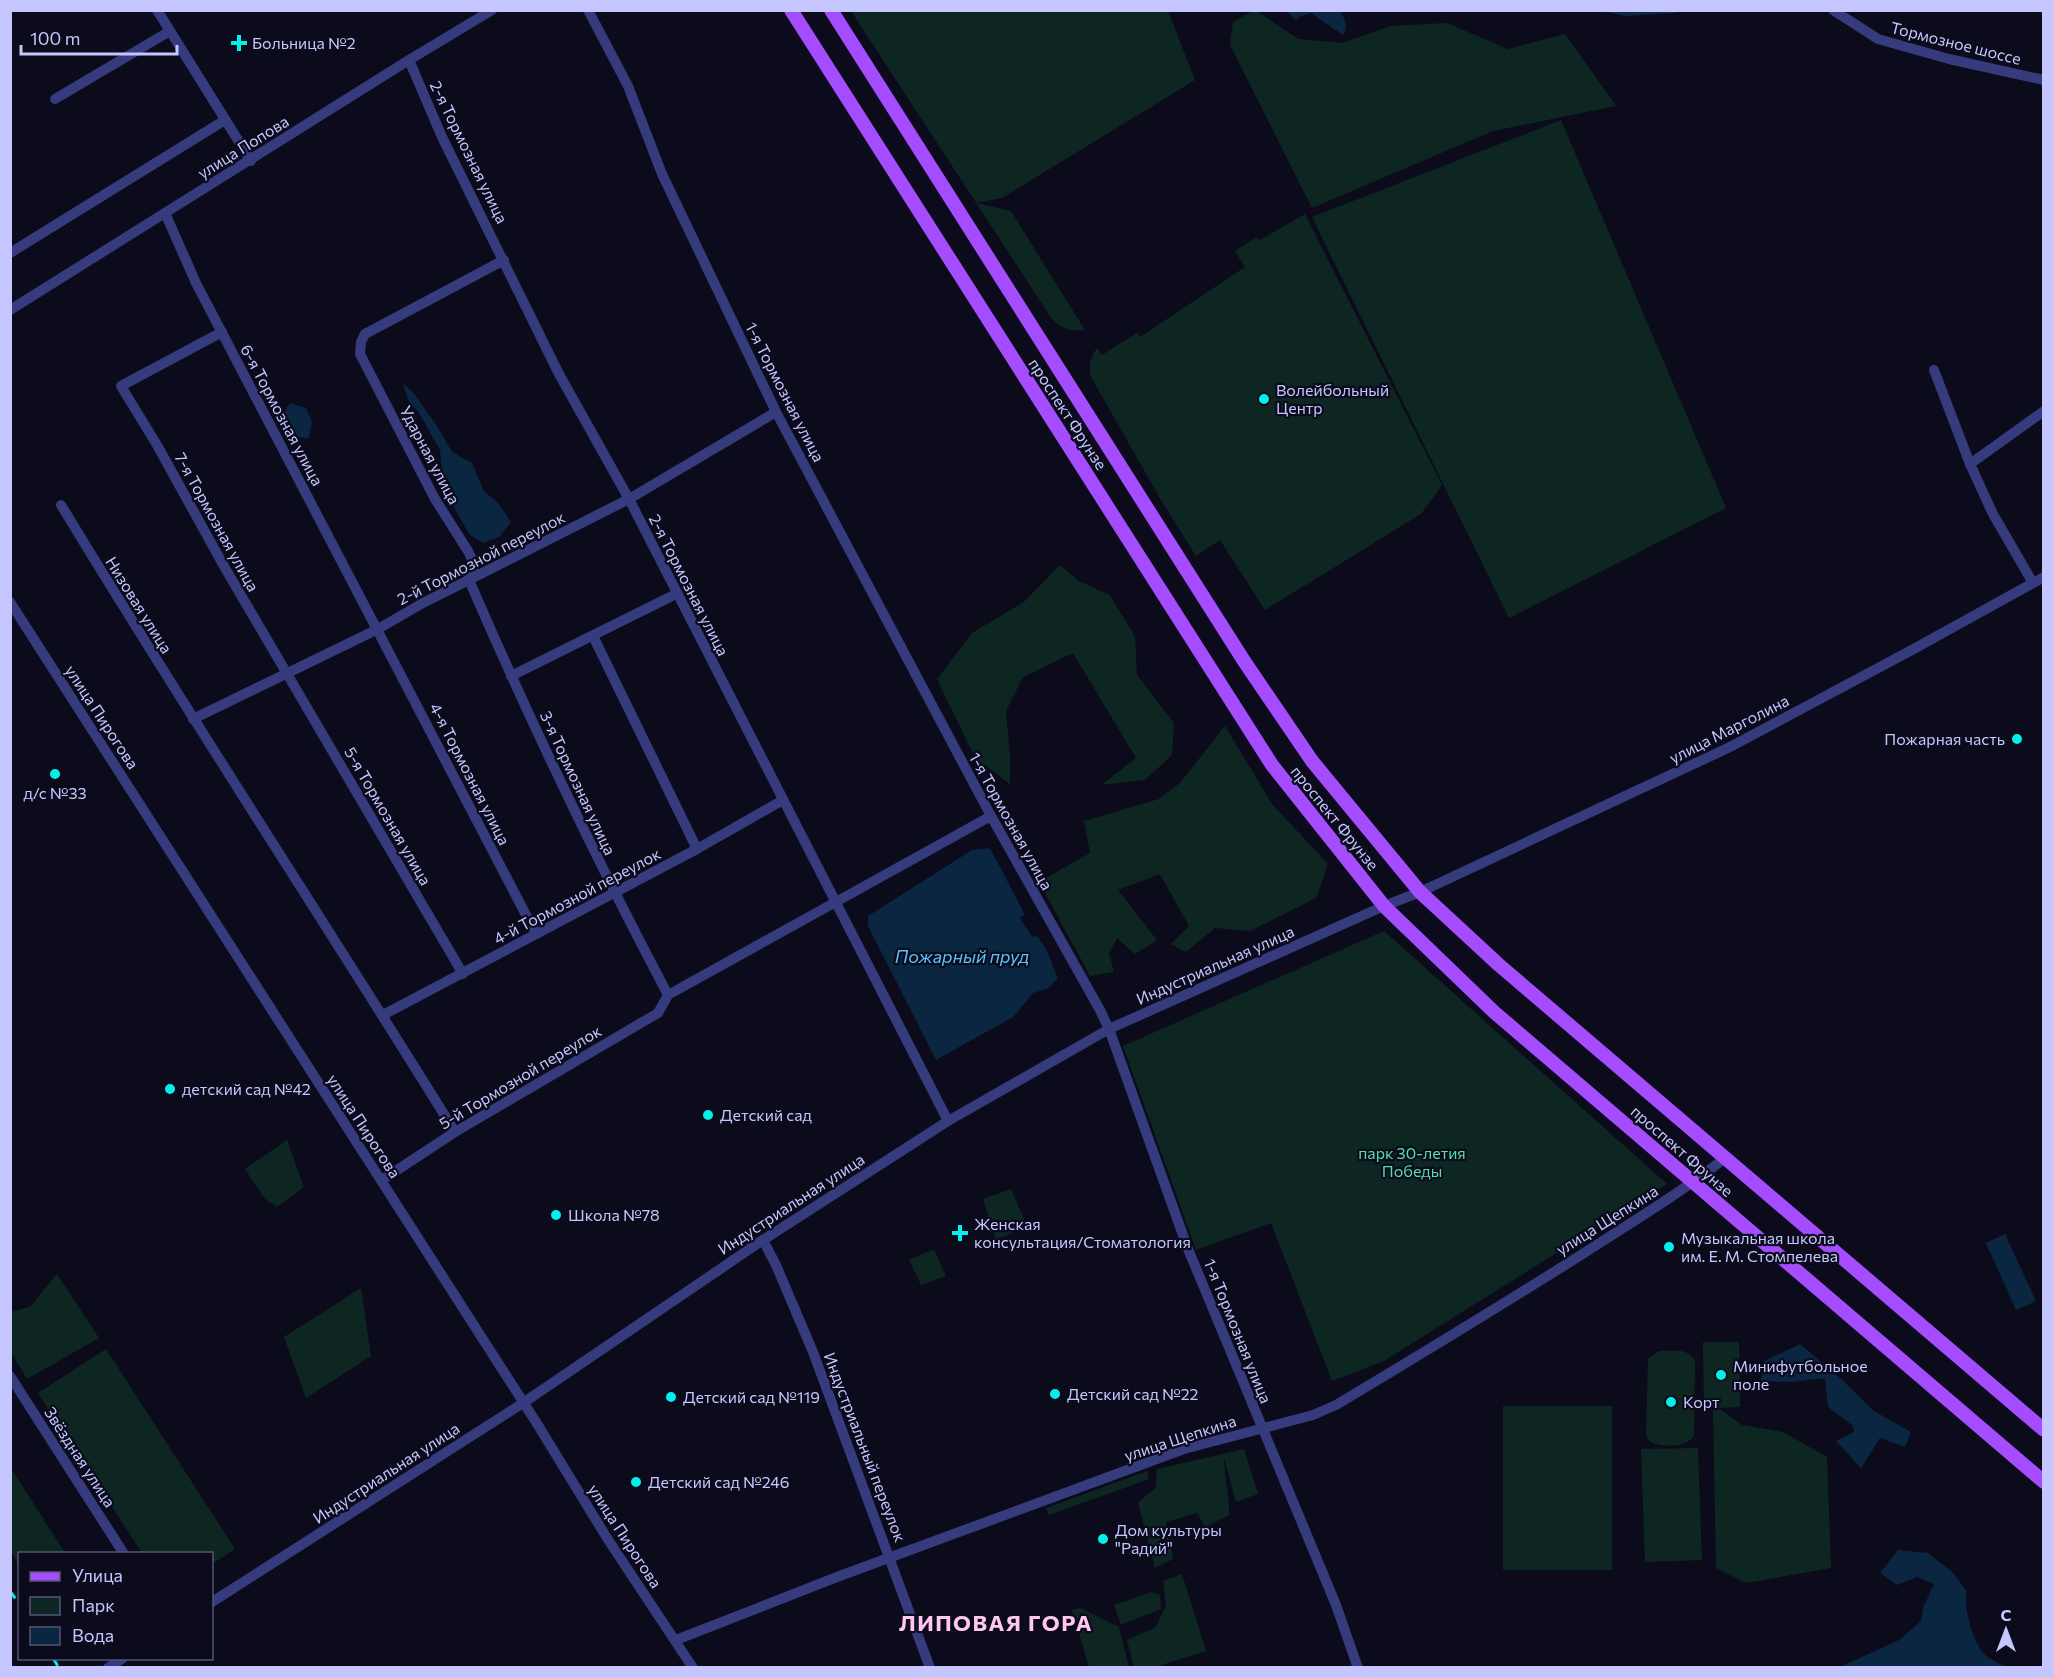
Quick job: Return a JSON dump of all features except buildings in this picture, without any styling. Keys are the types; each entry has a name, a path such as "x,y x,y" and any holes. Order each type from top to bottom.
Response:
{"main road":[{"name":"проспект Фрунзе","path":"790,10 1272,765 1384,906 1494,1012 2043,1482"},
{"name":"проспект Фрунзе","path":"831,10 1244,661 1312,761 1420,892 1499,965 2043,1430"}],"street":[{"path":"157,10 251,161"},
{"name":"улица Попова","path":"10,310 492,10"},
{"name":"1-я Тормозная улица","path":"588,10 628,86 662,174 776,412 991,816 1109,1029 1188,1249 1336,1605 1358,1668"},
{"name":"Тормозное шоссе","path":"1833,10 1878,39 1949,59 2043,80"},
{"path":"55,99 170,31"},
{"name":"2-я Тормозная улица","path":"409,60 442,137 559,374 629,499 948,1121"},
{"name":"улица Попова","path":"12,250 225,120"},
{"name":"6-я Тормозная улица","path":"165,213 196,283 378,629"},
{"name":"Ударная улица","path":"469,580 475,565 435,499 360,354 361,342 364,334 504,260"},
{"name":"7-я Тормозная улица","path":"222,332 121,386 288,673"},
{"path":"1934,370 1970,464 1993,514 2033,583"},
{"path":"1970,464 2043,411"},
{"name":"2-й Тормозной переулок","path":"193,719 378,629 629,499 776,412"},
{"name":"Низовая улица","path":"61,505 193,719"},
{"name":"улица Марголина","path":"1420,892 1730,747 2043,577"},
{"name":"3-я Тормозная улица","path":"469,580 511,676 614,893 668,995"},
{"path":"511,676 676,594"},
{"name":"улица Пирогова","path":"10,602 382,1180 607,1538 693,1668"},
{"name":"4-я Тормозная улица","path":"378,629 536,934"},
{"path":"593,636 697,849"},
{"name":"5-я Тормозная улица","path":"288,673 463,974"},
{"path":"193,719 455,1132"},
{"name":"4-й Тормозной переулок","path":"383,1016 697,849 783,800"},
{"path":"668,995 991,816"},
{"name":"Индустриальная улица","path":"213,1601 523,1403 763,1240 948,1121 1109,1029 1420,892"},
{"name":"5-й Тормозной переулок","path":"382,1180 455,1132 658,1013 668,995"},
{"name":"улица Щепкина","path":"676,1640 890,1557 1185,1449 1336,1406 1471,1325 1693,1183 1725,1158"},
{"name":"Индустриальный переулок","path":"763,1240 813,1352 930,1668"},
{"name":"Звёздная улица","path":"10,1376 123,1552"},
{"path":"108,1668 121,1660"}],"green space":[{"path":"851,11 1168,11 1195,80 1002,198 976,203"},
{"path":"1257,11 1298,39 1342,43 1391,26 1447,23 1508,49 1565,34 1616,106 1493,131 1312,208 1230,45 1233,22"},
{"path":"1561,120 1726,508 1509,618 1312,217"},
{"path":"976,203 1011,211 1085,330 1065,328 1057,324 1050,316"},
{"name":"Волейбольный Центр","path":"1305,214 1442,485 1421,514 1265,610 1220,540 1196,556 1161,500 1091,377 1090,366 1097,348 1102,355 1137,333 1140,337 1245,267 1235,251 1257,237 1260,240"},
{"path":"1060,565 1079,581 1110,595 1135,637 1137,675 1174,723 1172,755 1145,780 1101,785 1136,758 1073,653 1023,677 1006,711 1010,784 975,758 937,679 972,633 1024,602"},
{"path":"1225,726 1272,804 1328,864 1316,898 1250,931 1215,928 1186,952 1171,944 1189,926 1160,874 1118,890 1157,940 1135,954 1117,938 1109,953 1114,972 1090,976 1039,882 1090,853 1084,821 1159,799 1180,783"},
{"name":"парк 30-летия Победы","path":"1384,931 1667,1184 1384,1361 1332,1381 1271,1223 1196,1250 1123,1046"},
{"path":"287,1140 304,1187 277,1207 264,1198 245,1169"},
{"path":"1011,1189 1027,1226 996,1240 983,1199"},
{"path":"934,1249 946,1276 921,1285 909,1260"},
{"path":"57,1274 99,1338 27,1379 11,1352 11,1312 30,1307"},
{"path":"361,1288 371,1356 306,1398 284,1337"},
{"path":"1703,1342 1739,1342 1740,1407 1718,1408 1742,1425 1783,1432 1827,1457 1831,1568 1746,1583 1716,1568 1713,1408 1704,1408"},
{"path":"106,1349 235,1549 213,1563 213,1552 141,1552 38,1393"},
{"name":"Корт","path":"1659,1351 1684,1352 1695,1361 1694,1435 1691,1440 1680,1445 1655,1444 1650,1442 1646,1435 1648,1359"},
{"path":"1503,1406 1612,1406 1612,1570 1503,1570"},
{"path":"1698,1448 1702,1560 1645,1562 1641,1449"},
{"path":"1244,1449 1258,1494 1236,1502 1224,1458 1229,1515 1205,1527 1197,1513 1166,1522 1173,1559 1155,1568 1138,1503 1156,1487 1157,1469"},
{"path":"10,1468 64,1552 18,1552 18,1564 11,1551"},
{"path":"1147,1471 1149,1479 1049,1515 1046,1508"},
{"path":"1182,1574 1206,1651 1155,1667 1134,1667 1127,1640 1156,1627 1166,1605 1163,1581"},
{"path":"1152,1592 1160,1595 1161,1609 1121,1625 1114,1605"},
{"path":"1080,1608 1119,1627 1129,1667 1089,1667 1072,1610"}],"water":[{"path":"1287,11 1340,11 1346,23 1345,32 1343,35 1311,13 1299,17 1296,21"},
{"path":"1602,11 1679,11 1625,16"},
{"path":"403,383 413,392 452,452 472,463 484,491 499,504 511,522 499,537 483,543 469,534 444,490 440,450 419,413 408,400"},
{"path":"290,403 306,408 312,422 309,438 292,437 281,418"},
{"name":"Пожарный пруд","path":"990,848 1025,915 1020,918 1032,937 1037,936 1046,949 1058,978 1049,988 1033,993 1013,1017 936,1060 868,926 868,916 972,850"},
{"path":"2005,1234 2036,1301 2016,1310 1986,1243"},
{"path":"1800,1344 1874,1411 1911,1432 1905,1447 1880,1438 1861,1468 1836,1441 1854,1432 1853,1426 1828,1407 1825,1378 1791,1382 1761,1381 1764,1361"},
{"path":"1898,1550 1928,1553 1953,1573 1967,1592 1966,1606 1977,1642 1987,1657 2006,1667 1840,1667 1899,1640 1921,1621 1923,1608 1934,1584 1917,1577 1897,1585 1880,1573"}],"railway":[{"path":"10,1591 18,1602"},
{"path":"54,1660 59,1668"}],"place":[{"name":"Больница №2","path":"239,43"},
{"name":"Волейбольный Центр","path":"1264,399"},
{"name":"Пожарная часть","path":"2017,739"},
{"name":"д/с №33","path":"55,774"},
{"name":"детский сад №42","path":"170,1089"},
{"name":"Детский сад","path":"708,1115"},
{"name":"Школа №78","path":"556,1215"},
{"name":"Женская консультация/Стоматология","path":"960,1233"},
{"name":"Музыкальная школа им. Е. М. Стомпелева","path":"1669,1247"},
{"name":"Минифутбольное поле","path":"1721,1375"},
{"name":"Детский сад №22","path":"1055,1394"},
{"name":"Детский сад №119","path":"671,1397"},
{"name":"Корт","path":"1671,1402"},
{"name":"Детский сад №246","path":"636,1482"},
{"name":"Дом культуры \"Радий\"","path":"1103,1539"}],"district":[{"name":"ЛИПОВАЯ ГОРА","path":"996,1623"}]}
